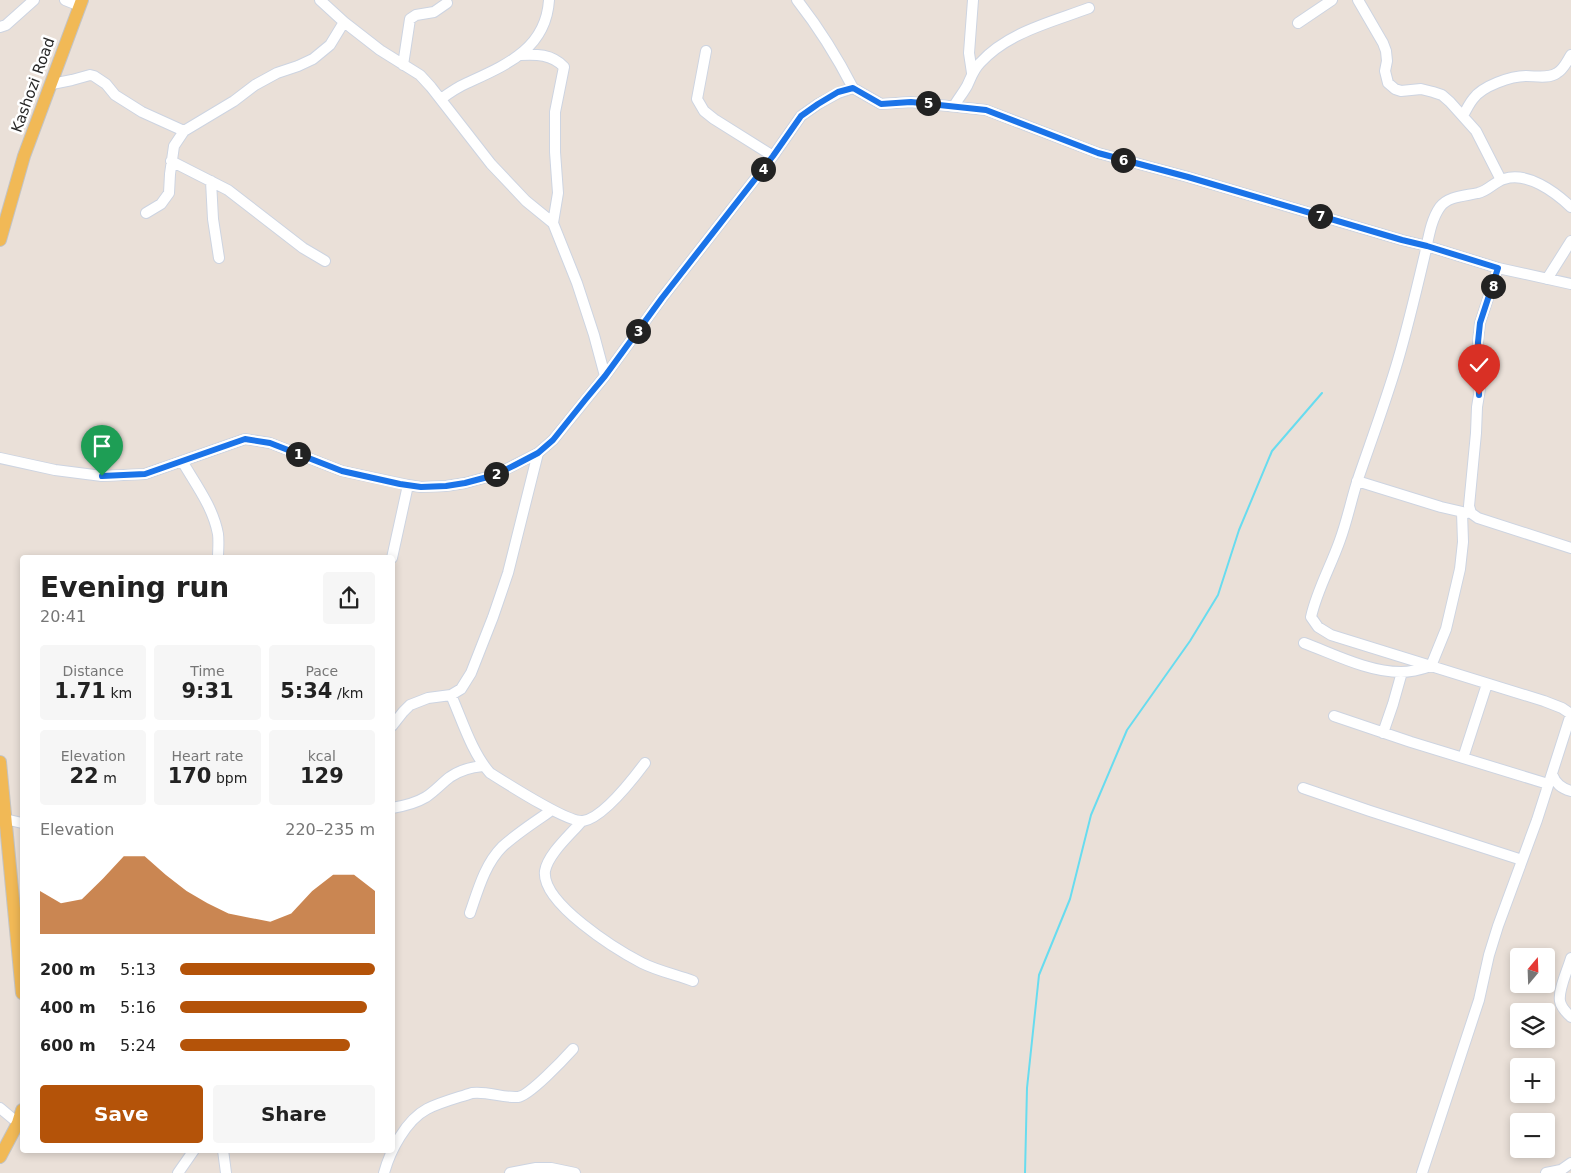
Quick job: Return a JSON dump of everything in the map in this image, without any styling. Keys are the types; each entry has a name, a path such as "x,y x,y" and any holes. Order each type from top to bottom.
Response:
{"main road":[{"name":"Kashozi Road","path":"0,240 24,156 81,3"},
{"path":"0,762 3,812 20,952"},
{"path":"1,1153 20,1116"}],"street":[{"path":"0,27 6,25 34,0"},
{"path":"64,0 81,3"},
{"path":"320,0 344,22 380,50 420,75 491,164 526,201 553,223 577,283 605,376"},
{"path":"441,99 466,83 489,74 528,48 539,35 548,14 549,0"},
{"path":"798,0 834,53 853,88 881,104 911,102 986,110 1098,153 1188,177 1498,268 1571,284"},
{"path":"972,73 969,53 973,0"},
{"path":"1298,23 1332,0"},
{"path":"1358,0 1385,48 1385,71 1388,83 1395,89 1421,89 1442,95 1476,131 1501,180"},
{"path":"403,64 410,19 416,14 434,12 447,3"},
{"path":"954,106 967,86 972,73 981,62 998,48 1019,34 1089,8"},
{"path":"146,214 161,204 169,193 171,160 174,146 184,131 234,101 262,81 313,59 330,45 344,22"},
{"path":"706,51 697,100 700,106 714,119 773,156"},
{"path":"520,55 541,54 556,59 564,67 555,112 558,194 553,223"},
{"path":"1463,116 1478,93 1517,76 1550,76 1558,73 1571,55"},
{"path":"52,84 90,75 94,76 106,84 115,95 130,105 184,131"},
{"path":"0,458 55,470 102,476 145,474 245,439 270,443 342,471 421,487 465,483 495,475 538,453 553,440 605,376 662,298 773,156 801,116 838,92 853,88"},
{"path":"171,160 190,172 228,190 304,248 325,261"},
{"path":"1422,1173 1479,1000 1489,955 1498,926 1571,714 1556,705 1331,635 1318,627 1311,617 1318,593 1330,569 1341,538 1357,481 1382,412 1436,213 1440,206 1452,198 1482,192 1501,180 1508,178 1535,182 1560,197 1571,207"},
{"path":"211,181 213,219 220,258"},
{"path":"1547,278 1571,241"},
{"path":"1432,666 1446,629 1460,569 1469,506 1468,498 1480,390 1478,363 1480,323 1498,268"},
{"path":"395,722 410,705 428,698 451,695 461,688 471,673 508,573 538,453"},
{"path":"182,461 202,493 215,520 218,536 218,555"},
{"path":"1357,481 1467,513 1571,548"},
{"path":"393,555 408,485"},
{"path":"1304,643 1381,670 1402,672 1432,666"},
{"path":"1383,733 1402,672"},
{"path":"1463,758 1487,684"},
{"path":"451,695 483,766 490,773 552,810 581,822"},
{"path":"1334,716 1463,758 1550,779 1560,787 1571,791"},
{"path":"645,763 620,794 602,811 590,819 581,822 553,855 548,863 545,881 559,903 592,931 643,963 693,981"},
{"path":"395,807 410,804 425,797 462,770 483,766"},
{"path":"1303,788 1370,812 1522,860"},
{"path":"470,913 480,883 501,848 552,810"},
{"path":"3,812 20,822"},
{"path":"1571,958 1560,1001 1563,1009 1571,1017"},
{"path":"395,1147 412,1122 426,1110 472,1093 479,1092 511,1097 523,1096 573,1049"},
{"path":"0,1108 18,1123"},
{"path":"178,1173 192,1153"},
{"path":"223,1153 226,1173"},
{"path":"384,1173 392,1153"},
{"path":"1546,1173 1560,1170 1571,1163"},
{"path":"510,1173 536,1168 551,1168 575,1173"}],"waterway":[{"path":"1025,1173 1027,1088 1039,975 1070,899 1091,815 1127,730 1190,641 1218,595 1239,530 1272,451 1322,393"}],"route":[{"path":"102,476 145,474 245,439 270,443 342,471 421,487 465,483 495,475 515,465 538,453 553,440 605,376 662,298 773,156 801,116 838,92 853,88 881,104 927,102 986,110 1098,153 1188,177 1498,268 1480,323 1478,342 1479,395"}]}
